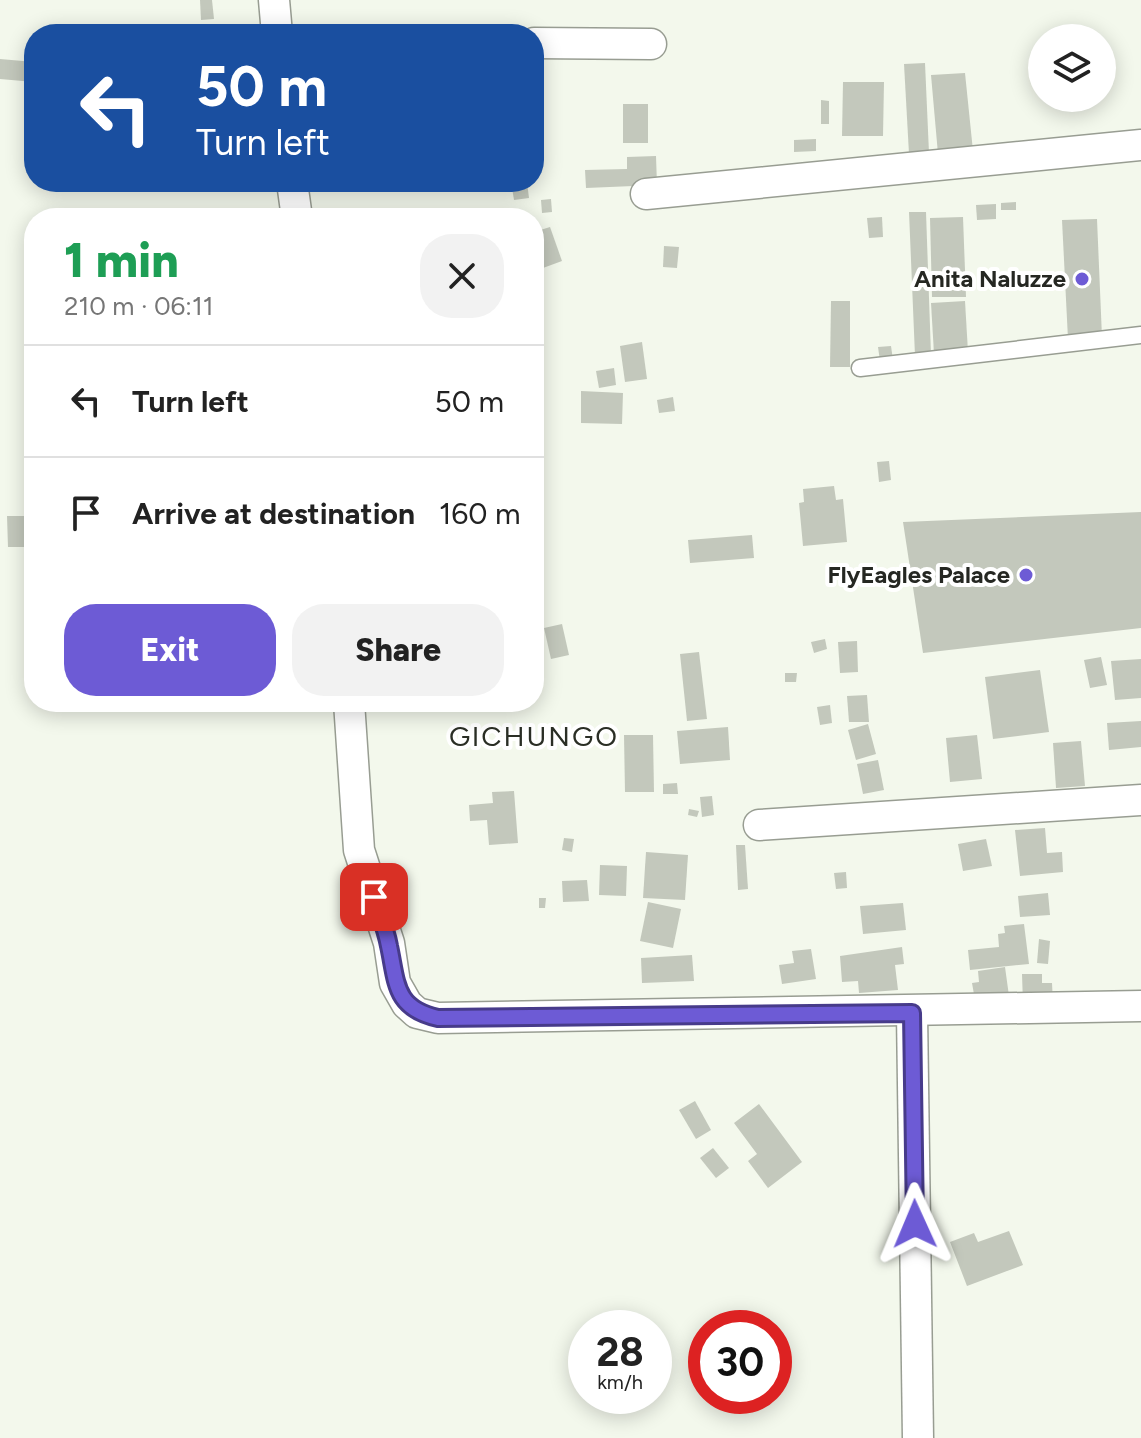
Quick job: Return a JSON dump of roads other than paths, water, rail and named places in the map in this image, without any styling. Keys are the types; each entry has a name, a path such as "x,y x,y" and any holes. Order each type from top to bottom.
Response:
{"street":[{"path":"274,0 276,24"},
{"path":"544,43 651,44"},
{"path":"646,194 1141,145"},
{"path":"350,712 359,850 389,943 395,983 407,1004 417,1013 438,1018 912,1013 1141,1006"},
{"path":"759,825 1141,800"},
{"path":"912,1013 918,1438"}],"lane":[{"path":"860,368 1141,335"}],"place":[{"name":"Anita Naluzze","path":"1082,279"},
{"name":"FlyEagles Palace","path":"1026,575"}],"district":[{"name":"GICHUNGO","path":"534,736"}]}
